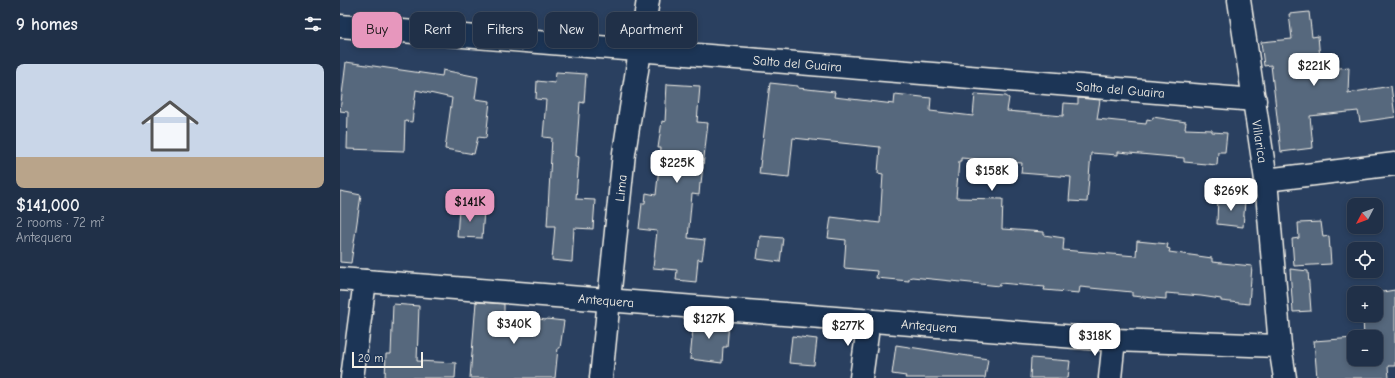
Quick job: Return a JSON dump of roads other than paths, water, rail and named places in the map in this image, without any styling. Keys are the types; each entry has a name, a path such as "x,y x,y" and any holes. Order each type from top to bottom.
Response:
{"street":[{"name":"Lima","path":"601,378 624,153 648,0"},
{"name":"Villarica","path":"1239,0 1266,180 1280,346 1285,378"},
{"name":"Salto del Guaira","path":"340,26 1255,100"},
{"path":"1266,180 1395,164"},
{"name":"Antequera","path":"340,279 1114,340 1280,346"},
{"path":"352,378 365,281"},
{"path":"862,378 869,320"},
{"path":"1110,378 1114,340"}]}
